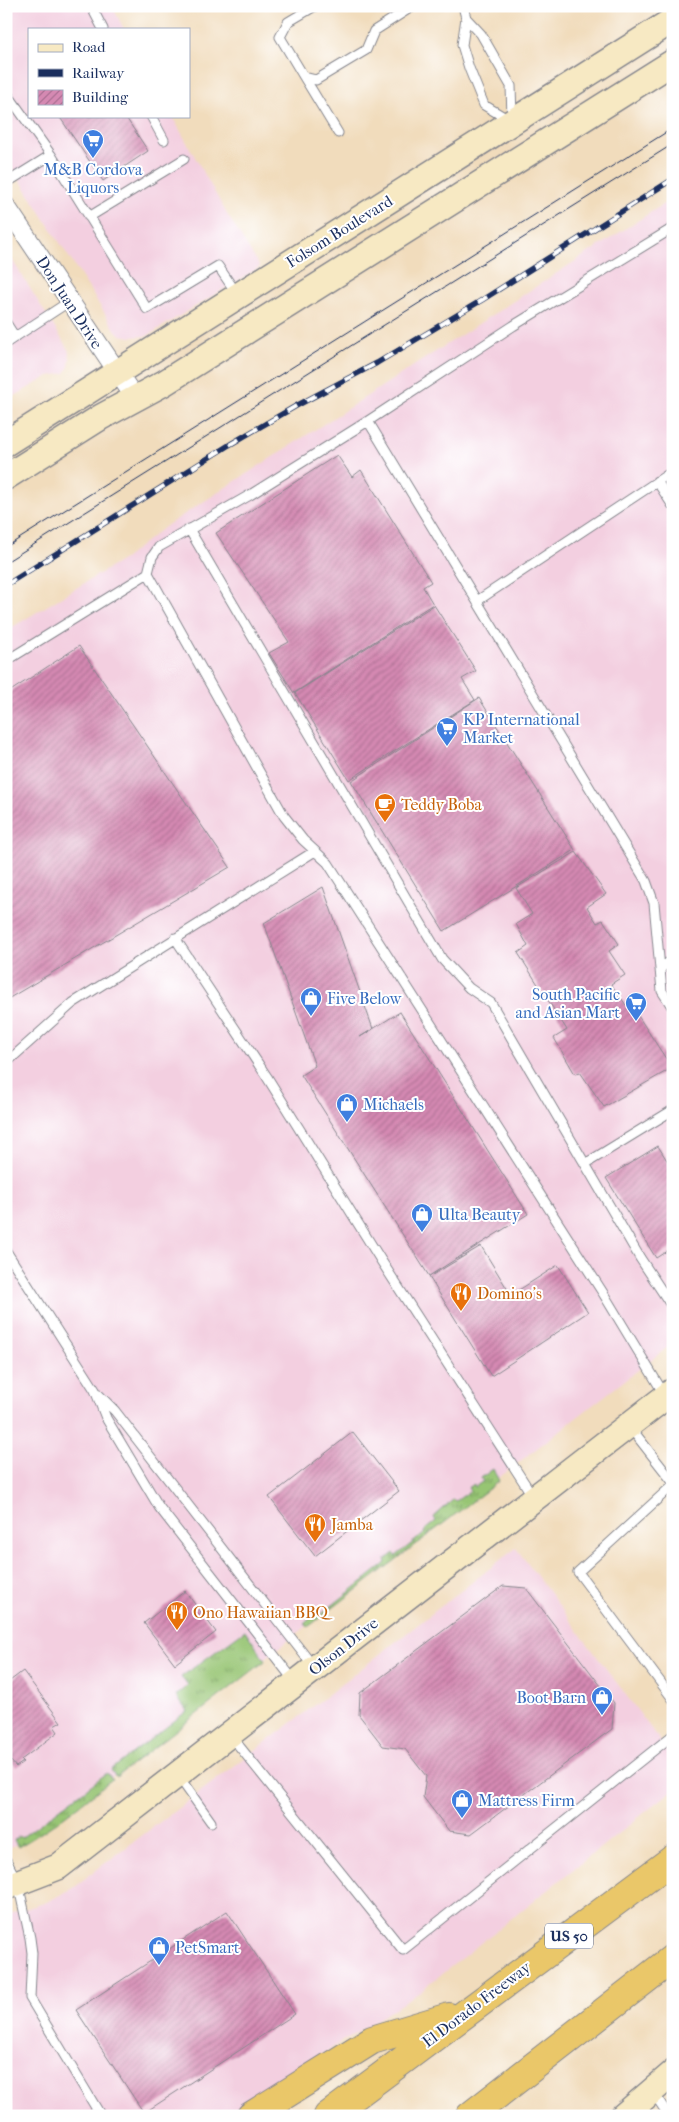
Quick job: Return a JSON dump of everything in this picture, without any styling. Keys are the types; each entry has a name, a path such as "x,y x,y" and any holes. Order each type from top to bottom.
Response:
{"highway":[{"name":"El Dorado Freeway","path":"328,2116 464,2012 673,1859"},
{"path":"475,2113 673,1958"},
{"path":"251,2116 372,2040 464,2012"}],"main road":[{"name":"Folsom Boulevard","path":"6,443 673,20"},
{"path":"6,477 101,416 164,383 673,62"},
{"path":"334,277 339,254 494,157 512,121"},
{"name":"Olson Drive","path":"12,1885 58,1867 669,1394"},
{"path":"622,2116 673,2073"}],"street":[{"name":"Don Juan Drive","path":"6,206 134,398"}],"lane":[{"path":"91,6 102,28"},
{"path":"315,6 288,22 280,37 338,133"},
{"path":"304,77 316,80 366,50 374,31 413,6"},
{"path":"463,6 466,18 462,45 484,105 512,121"},
{"path":"466,18 481,34 511,86 512,121"},
{"path":"6,92 51,155 147,308 218,266 238,295"},
{"path":"152,118 164,140"},
{"path":"6,183 51,155"},
{"path":"89,217 184,159"},
{"path":"6,661 148,572 152,557 159,547 250,495 368,422 514,326 673,228"},
{"path":"6,343 70,301"},
{"path":"6,322 15,337"},
{"path":"368,422 646,881 654,903 662,991 673,1008"},
{"path":"477,601 673,471"},
{"path":"657,481 673,506"},
{"path":"189,530 442,958 469,988 491,1003 585,1164 673,1308"},
{"path":"148,572 284,816 303,840 328,863 669,1394"},
{"path":"6,1063 73,1003 314,851"},
{"path":"175,938 267,1077 382,1262 534,1498"},
{"path":"660,969 673,959"},
{"path":"585,1164 673,1110"},
{"path":"6,1251 95,1390 115,1411 305,1676"},
{"path":"664,1294 673,1288"},
{"path":"95,1390 106,1418 159,1507 305,1676"},
{"path":"629,1425 673,1483 578,1572 673,1699"},
{"path":"229,1734 403,1950 673,1735"},
{"path":"178,1774 211,1822"},
{"path":"6,1860 32,1953 30,1998 101,2116"},
{"path":"651,2090 669,2116"}],"shaded area":[{"path":"6,6 112,6 123,28 28,28 28,118 173,118 228,216 260,267 147,336 130,337 121,335 116,331 6,158"},
{"path":"673,198 673,1343 33,1838 6,1849 6,631 124,559 163,528"},
{"path":"6,250 68,349 70,358 69,366 65,373 49,376 6,401"},
{"path":"516,1548 673,1758 673,1790 414,1996 225,2116 6,2116 6,1915 47,1902 71,1889 298,1718"}],"green space":[{"path":"493,1469 499,1481 308,1627 304,1623 317,1612 320,1615 386,1563 385,1560 394,1553 396,1556 426,1532 425,1530 436,1521 434,1517 454,1499 456,1501 470,1491 468,1488 474,1484 475,1487 483,1481 481,1478"},
{"path":"245,1630 265,1661 116,1777 111,1770 187,1711 176,1696 188,1686 181,1677"},
{"path":"107,1773 112,1779 55,1823 18,1847 14,1840 19,1836 21,1838"}],"building":[{"path":"60,118 126,118 148,151 103,181"},
{"path":"337,455 352,477 361,470 431,582 423,587 433,604 294,693 269,653 289,642 216,533"},
{"path":"434,605 476,671 462,679 475,700 349,780 295,693"},
{"path":"79,646 230,867 6,1000 6,694"},
{"path":"479,698 575,850 444,931 351,781"},
{"path":"576,852 606,894 587,907 597,923 603,920 619,944 609,951 625,975 611,984 626,1005 629,1002 672,1068 604,1107 580,1072 575,1074 554,1038 567,1030 518,953 528,946 516,924 532,914 516,888"},
{"path":"323,887 373,1029 400,1012 528,1214 429,1276 301,1075 315,1066 264,923"},
{"path":"658,1146 673,1170 673,1247 656,1258 606,1178"},
{"path":"481,1246 511,1295 558,1265 588,1312 491,1376 429,1277"},
{"path":"353,1432 399,1491 315,1556 269,1497"},
{"path":"503,1586 526,1588 614,1703 612,1729 471,1834 449,1831 423,1797 426,1776 405,1749 383,1746 359,1715 360,1693"},
{"path":"185,1591 216,1632 175,1664 144,1623"},
{"path":"23,1671 61,1722 54,1726 58,1732 21,1760 23,1762 16,1767 11,1761 6,1765 6,1684"},
{"path":"227,1911 295,2014 144,2113 76,2010"}],"tram line":[{"path":"6,547 673,128"},
{"path":"6,562 673,144"}],"railway":[{"path":"6,585 229,445 296,406 377,363 482,300 673,179"}],"place":[{"name":"M&B Cordova Liquors","path":"93,159"},
{"name":"KP International Market","path":"447,747"},
{"name":"Teddy Boba","path":"385,823"},
{"name":"Five Below","path":"311,1017"},
{"name":"South Pacific and Asian Mart","path":"636,1022"},
{"name":"Michaels","path":"347,1123"},
{"name":"Ulta Beauty","path":"422,1233"},
{"name":"Domino's","path":"461,1312"},
{"name":"Jamba","path":"315,1543"},
{"name":"Ono Hawaiian BBQ","path":"177,1631"},
{"name":"Boot Barn","path":"602,1716"},
{"name":"Mattress Firm","path":"462,1819"},
{"name":"PetSmart","path":"159,1966"}]}
